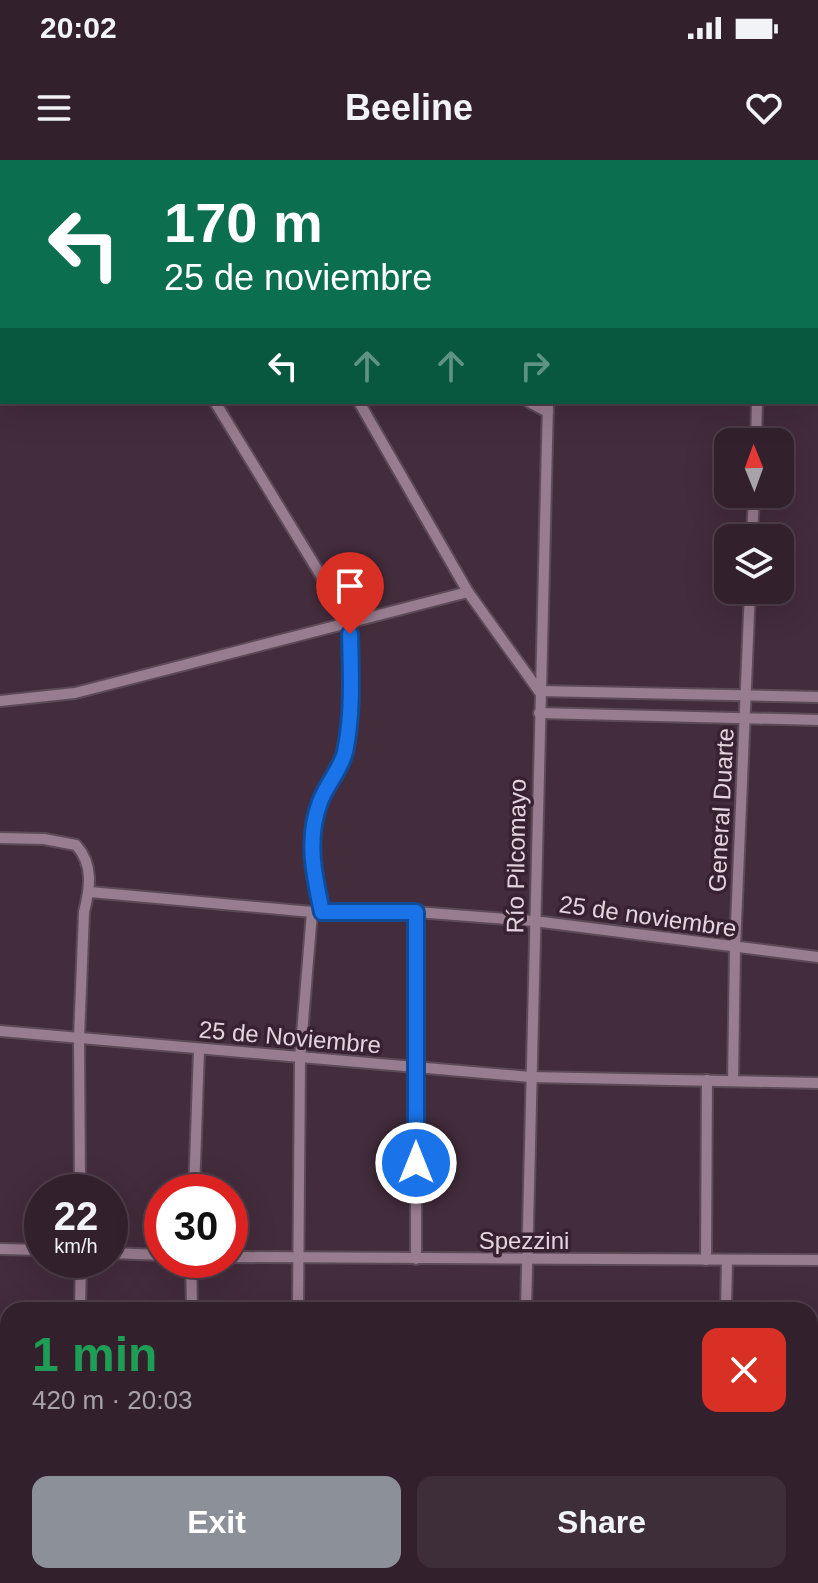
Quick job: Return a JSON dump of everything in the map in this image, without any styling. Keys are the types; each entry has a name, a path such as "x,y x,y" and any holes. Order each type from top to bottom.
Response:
{"street":[{"path":"216,404 331,592 349,609 370,617"},
{"path":"360,404 468,592 539,691 818,697"},
{"path":"756,428 757,404"},
{"name":"Río Pilcomayo","path":"526,1302 548,407"},
{"path":"0,701 75,693 468,592"},
{"name":"General Duarte","path":"733,1080 735,948 750,604"},
{"path":"298,1302 300,1058 317,912 312,863 314,823 320,801 345,755 351,694 349,623"},
{"path":"539,713 818,720"},
{"path":"0,838 44,839 76,845 88,866 90,892 84,912 79,1038 80,1174"},
{"name":"25 de noviembre","path":"90,892 317,912 416,912 534,921 818,957"},
{"path":"416,912 416,1259"},
{"name":"25 de Noviembre","path":"0,1031 530,1077 818,1083"},
{"path":"195,1174 199,1050"},
{"path":"706,1260 707,1080"},
{"path":"0,1249 24,1250"},
{"name":"Spezzini","path":"248,1257 818,1260"},
{"path":"726,1302 727,1260"},
{"path":"80,1302 81,1278"},
{"path":"191,1278 192,1302"}],"route":[{"path":"350,634 351,694 345,755 320,801 314,823 312,863 322,912 416,912 416,1163"}]}
